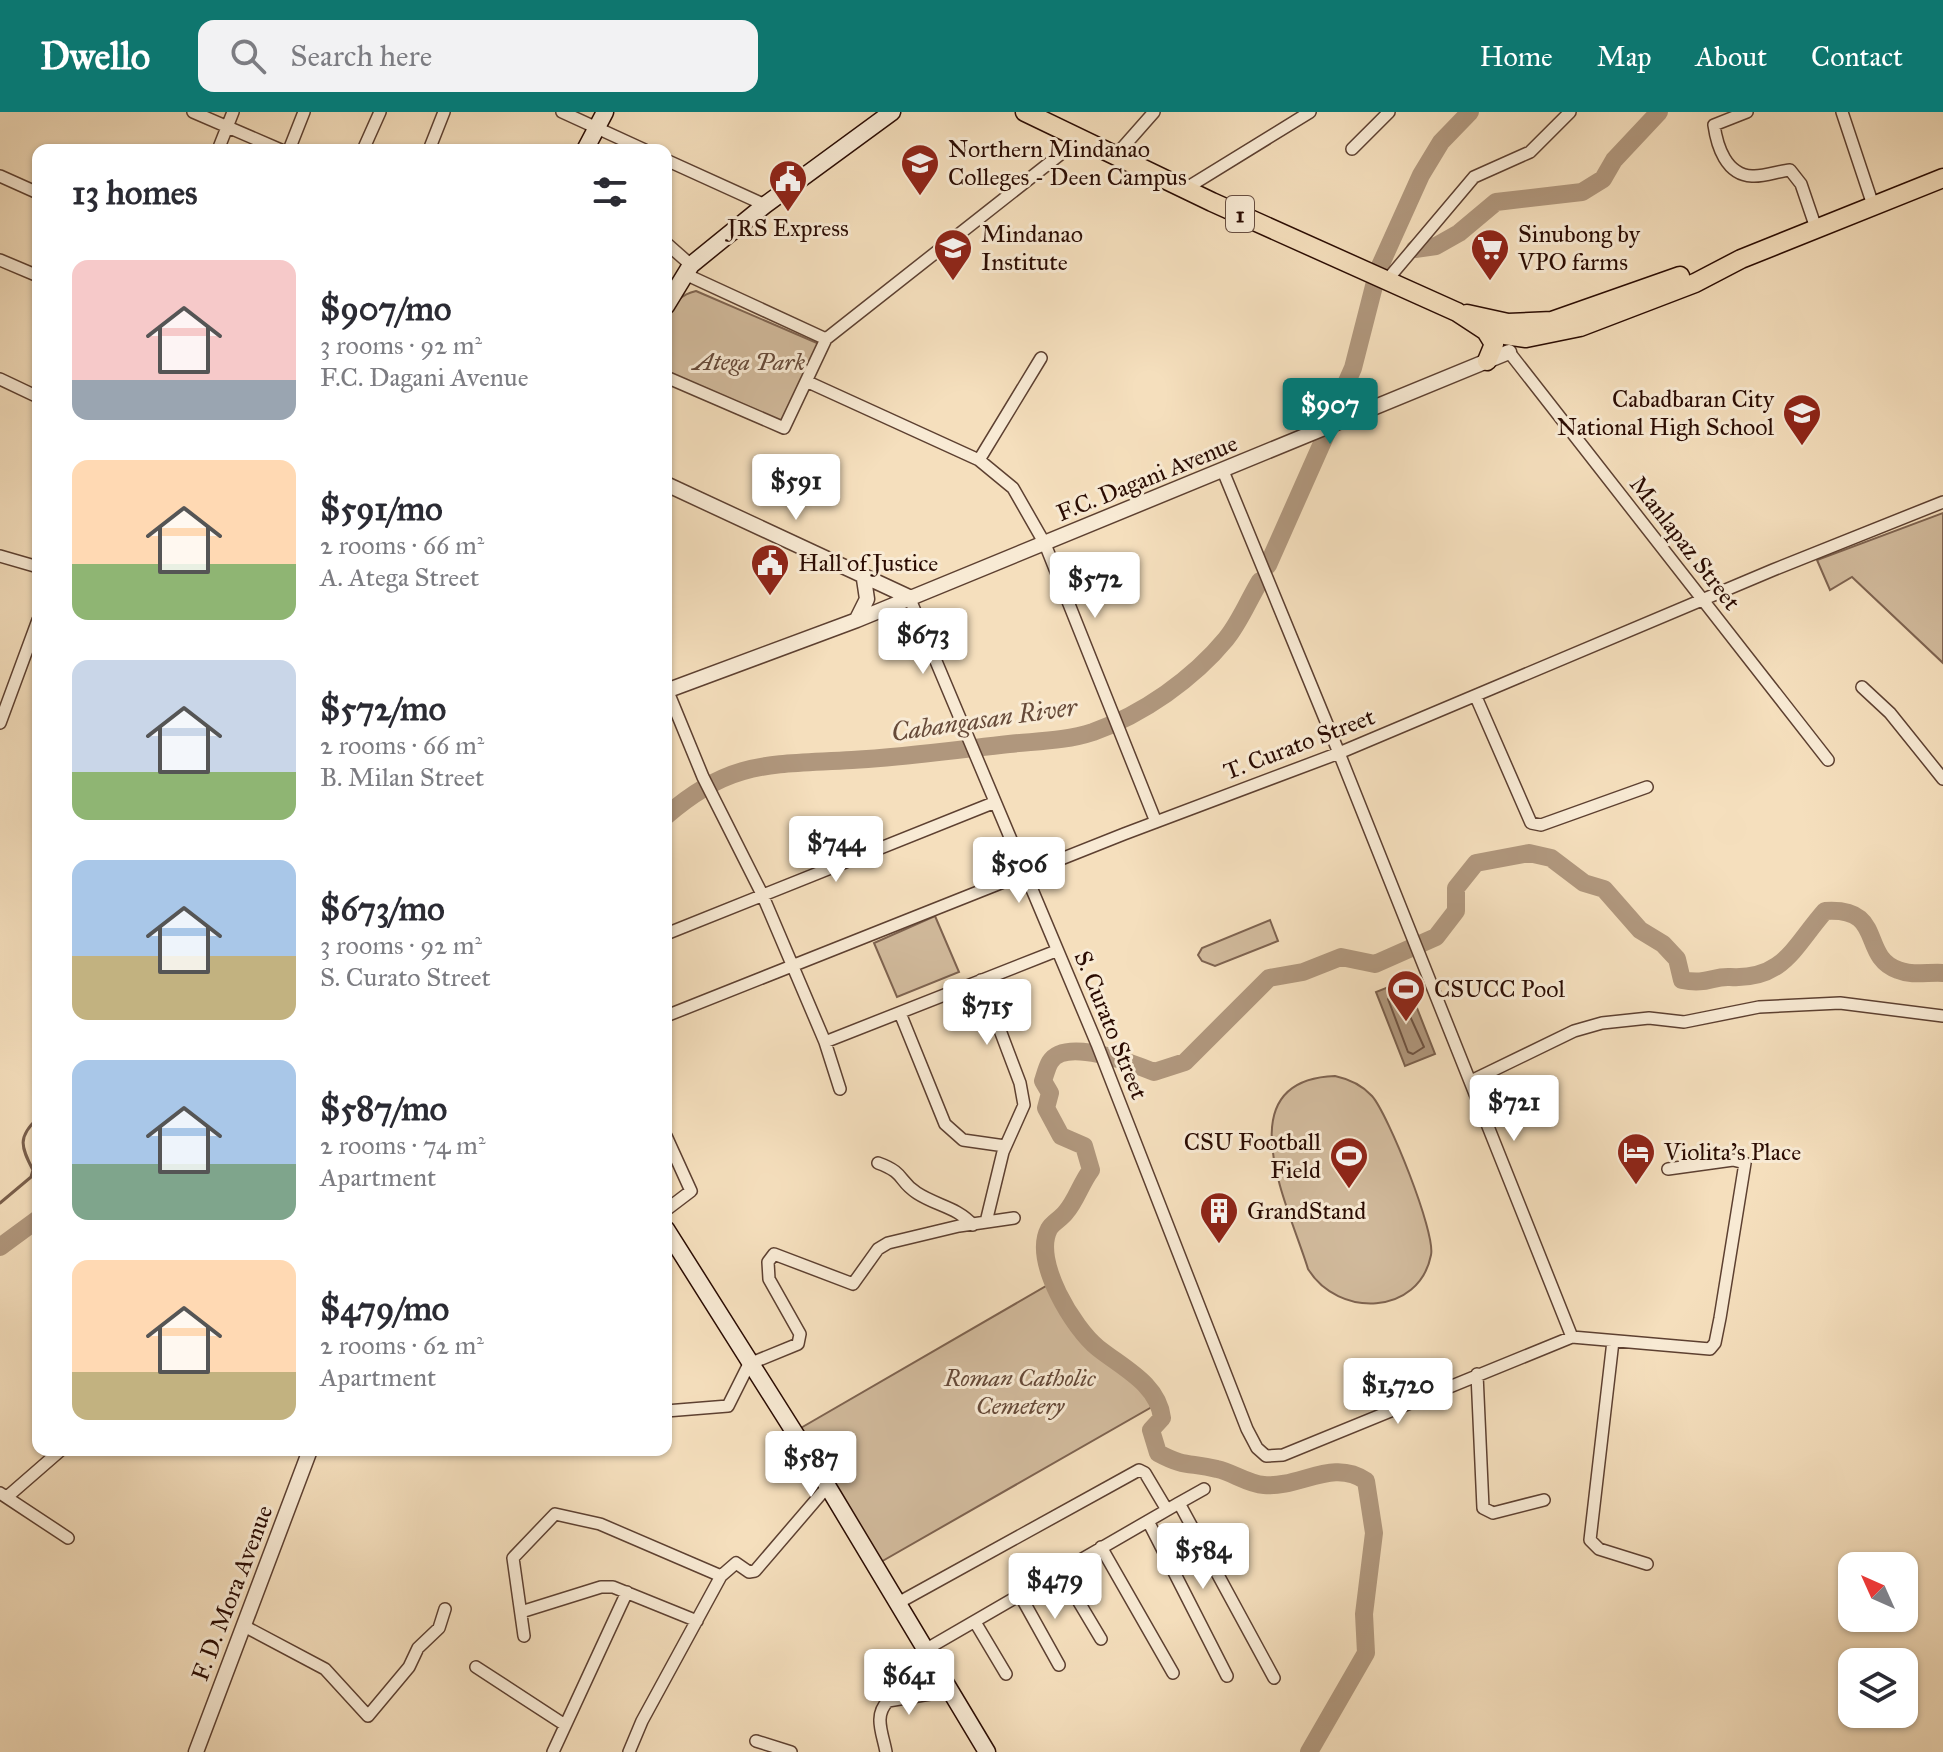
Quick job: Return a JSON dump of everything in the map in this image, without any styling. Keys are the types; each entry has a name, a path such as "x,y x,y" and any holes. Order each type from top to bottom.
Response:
{"highway":[{"name":"1","path":"1025,112 1185,189 1457,312 1486,331 1526,338 1555,334 1695,283 1741,259 1943,178"},
{"name":"1","path":"1457,312 1508,323 1552,321 1691,272 1741,259"},
{"path":"1486,331 1494,344 1487,361"},
{"path":"1509,352 1555,334"}],"main road":[{"path":"588,144 605,112"},
{"path":"672,296 688,270 765,205 892,112"},
{"path":"672,1239 987,1752"}],"street":[{"path":"193,112 268,144"},
{"path":"220,144 233,112"},
{"path":"291,144 304,112"},
{"path":"366,144 380,112"},
{"path":"431,144 444,112"},
{"path":"562,112 632,144"},
{"path":"1117,154 1154,112"},
{"path":"1185,189 1310,112"},
{"path":"1352,149 1389,112"},
{"path":"1387,280 1474,177 1530,152 1570,112"},
{"path":"1747,112 1714,125 1717,145 1729,166 1751,176 1790,170 1801,184 1816,228"},
{"path":"1842,112 1873,205"},
{"path":"672,380 780,428 787,425 826,339 1081,138"},
{"path":"672,163 765,205"},
{"path":"0,176 32,190"},
{"path":"672,250 688,270 826,339"},
{"path":"0,260 32,273"},
{"name":"F.C. Dagani Avenue","path":"672,687 857,620 1509,352"},
{"name":"Manlapaz Street","path":"1509,352 1828,760"},
{"path":"979,460 1041,358"},
{"path":"0,379 32,394"},
{"path":"808,382 979,460 1013,488 1045,544 1156,822"},
{"path":"1223,471 1572,1337"},
{"path":"672,487 787,539 864,579 909,597"},
{"name":"T. Curato Street","path":"672,1014 1339,753 1943,502"},
{"path":"0,556 32,565"},
{"path":"857,620 867,599 864,579"},
{"name":"S. Curato Street","path":"909,597 993,803 1097,1044 1257,1448 1266,1456 1283,1455 1477,1374"},
{"path":"0,723 32,636"},
{"path":"1862,687 1890,713 1943,779"},
{"path":"1476,697 1531,823 1541,825 1647,787"},
{"path":"672,701 703,777 762,894 825,1042 840,1089"},
{"path":"672,932 993,803"},
{"path":"825,1042 1056,951"},
{"path":"981,980 1020,1083 1024,1105 1005,1146 986,1222"},
{"path":"1471,1081 1574,1031 1602,1023 1649,1018 1684,1022 1759,1007 1840,1003 1943,1016"},
{"path":"900,1013 945,1124 963,1140 1005,1146"},
{"path":"672,1148 691,1185 691,1191 672,1205"},
{"path":"1544,1500 1493,1513 1483,1508 1477,1374 1572,1337 1704,1351 1715,1343 1745,1163 1733,1160 1668,1169"},
{"path":"878,1163 897,1171 912,1190 958,1210 973,1225"},
{"path":"672,1411 728,1406 749,1364 798,1344 800,1334 767,1273 768,1262 774,1254 853,1284 883,1246 1014,1218"},
{"path":"1613,1341 1590,1540 1599,1549 1647,1564"},
{"path":"53,1456 4,1495 68,1538"},
{"name":"F. D. Mora Avenue","path":"196,1752 308,1456"},
{"path":"898,1603 1130,1473 1145,1473 1167,1510"},
{"path":"629,1752 642,1721 721,1576 736,1563 749,1572 755,1571 827,1487"},
{"path":"925,1650 1204,1489"},
{"path":"1179,1503 1274,1678"},
{"path":"524,1636 513,1558 555,1514 600,1524 721,1576"},
{"path":"1148,1521 1227,1676"},
{"path":"1101,1547 1173,1673"},
{"path":"1061,1572 1101,1639"},
{"path":"521,1612 601,1587 627,1592 697,1621"},
{"path":"553,1752 627,1592"},
{"path":"1020,1595 1059,1665"},
{"path":"244,1626 325,1669 368,1716 409,1667 418,1648 439,1628 445,1609"},
{"path":"975,1622 1006,1674"},
{"path":"476,1667 565,1725"},
{"path":"886,1752 879,1725 881,1708 888,1701 948,1691"},
{"path":"756,1741 791,1752"}],"green space":[{"name":"Atega Park","path":"696,291 817,343 819,347 783,423 672,375 672,309 684,296"},
{"path":"1943,513 1943,663 1852,577 1830,590 1817,560"},
{"path":"935,916 959,972 897,997 874,943"},
{"path":"1270,920 1278,941 1215,966 1202,961 1198,955 1202,948"},
{"name":"CSU Football Field","path":"1335,1076 1364,1089 1379,1107 1409,1174 1426,1223 1431,1255 1424,1275 1411,1290 1395,1299 1376,1303 1357,1302 1338,1296 1321,1285 1308,1269 1279,1183 1272,1123 1281,1099 1301,1083"},
{"name":"Roman Catholic Cemetery","path":"1053,1282 1068,1325 1095,1352 1132,1373 1157,1404 879,1563 799,1429"}],"water":[{"name":"CSUCC Pool","path":"1406,980 1435,1054 1405,1066 1376,992"}],"waterway":[{"name":"Cabangasan River","path":"1380,266 1421,175 1441,142 1470,112"},
{"name":"Cabangasan River","path":"1415,249 1436,246 1459,233 1496,202 1582,192 1603,179 1614,160 1659,112"},
{"name":"Cabangasan River","path":"1330,420 1353,368 1374,286"},
{"name":"Cabangasan River","path":"1268,565 1327,432"},
{"name":"Cabangasan River","path":"672,811 711,784 753,768 891,757 1051,740 1093,732 1130,716 1166,694 1198,668 1231,632 1260,581"},
{"path":"1309,1752 1366,1653 1364,1614 1374,1533 1366,1481 1341,1472 1264,1485 1223,1471 1182,1463 1158,1453 1151,1430 1162,1418 1154,1396 1138,1378 1088,1339 1058,1293 1046,1258 1045,1243 1049,1229 1070,1208 1091,1170 1084,1146 1061,1136 1046,1108 1050,1093 1043,1081 1050,1062 1058,1055 1069,1052 1099,1054 1154,1072 1185,1062 1269,978 1303,972 1341,957 1375,964 1436,937 1456,911 1456,888 1476,863 1529,853 1551,858 1584,883 1604,889 1640,930 1663,944 1677,959 1682,980 1748,976 1776,967 1796,948 1825,911 1844,912 1857,917 1865,924 1879,954 1898,970 1943,973"},
{"path":"32,1124 23,1142 32,1168"},
{"path":"0,1203 32,1174"},
{"name":"Cabangasan River","path":"0,1247 32,1223"}],"place":[{"name":"Northern Mindanao Colleges - Deen Campus","path":"920,197"},
{"name":"JRS Express","path":"788,213"},
{"name":"Mindanao Institute","path":"953,282"},
{"name":"Sinubong by VPO farms","path":"1490,282"},
{"name":"Cabadbaran City National High School","path":"1802,447"},
{"name":"Hall of Justice","path":"770,597"},
{"name":"CSUCC Pool","path":"1406,1023"},
{"name":"Violita's Place","path":"1636,1186"},
{"name":"CSU Football Field","path":"1349,1190"},
{"name":"GrandStand","path":"1219,1245"}]}
